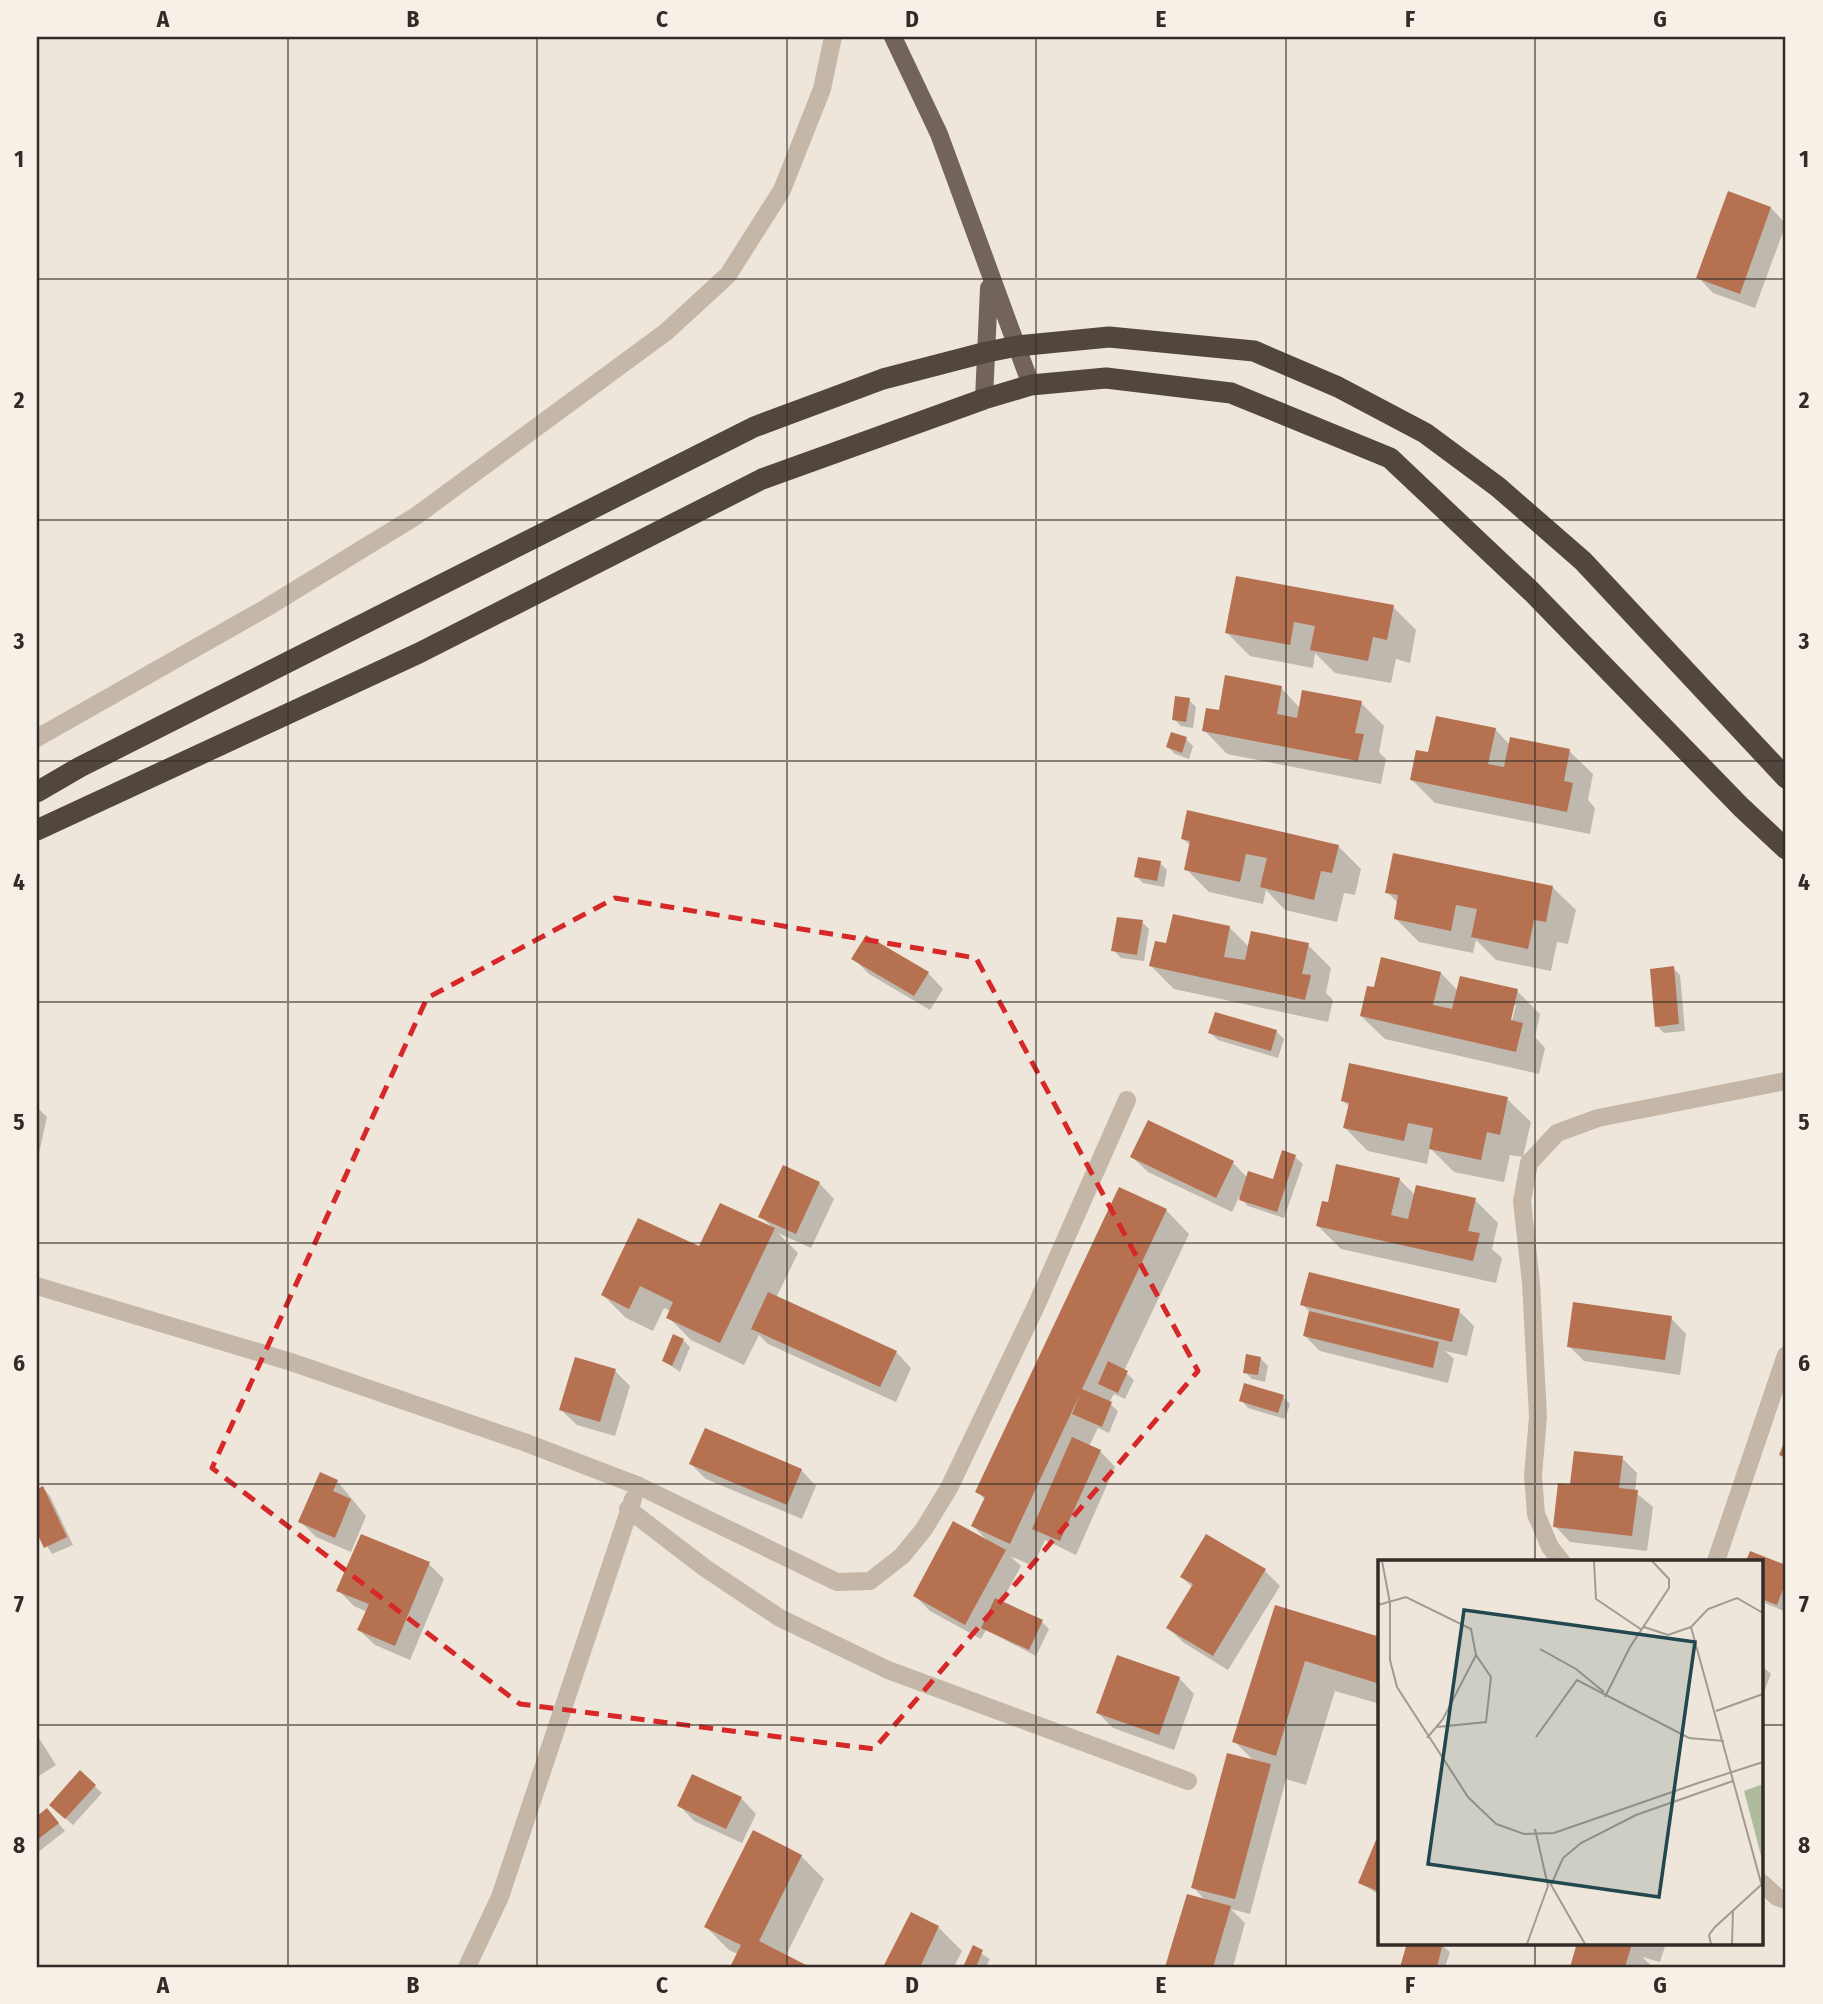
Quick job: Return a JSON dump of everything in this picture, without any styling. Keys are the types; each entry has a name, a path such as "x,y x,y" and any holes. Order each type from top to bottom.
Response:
{"highway":[{"path":"37,792 80,767 754,427 883,379 988,352 1017,346 1109,337 1254,351 1338,387 1425,433 1498,487 1583,561 1786,778"},
{"path":"37,830 419,653 762,480 984,399 1031,385 1106,378 1231,393 1390,458 1532,592 1741,807 1786,849"}],"main road":[{"path":"893,37 939,134 989,277 1031,385"},
{"path":"984,399 989,277"}],"street":[{"path":"37,738 266,608 416,516 666,332 728,275 782,190 822,89 833,37"},
{"path":"1560,1560 1550,1547 1536,1514 1533,1476 1538,1417 1531,1283 1521,1201 1529,1163 1557,1133 1598,1118 1786,1081"},
{"path":"37,1286 303,1366 524,1442 639,1486 837,1582 870,1581 902,1556 924,1529 949,1488 1036,1306 1127,1100"},
{"path":"1716,1560 1786,1355"},
{"path":"467,1967 500,1896 628,1509 639,1486"},
{"path":"628,1509 705,1569 780,1618 888,1670 1188,1781"},
{"path":"1764,1885 1777,1897 1786,1900"}],"highlighted area":[{"path":"615,898 976,958 1198,1371 874,1749 520,1704 212,1468 427,998"}],"building":[{"path":"1728,191 1771,207 1740,294 1696,278"},
{"path":"1236,576 1394,605 1387,640 1373,637 1368,661 1310,650 1315,626 1294,622 1290,645 1225,633"},
{"path":"1225,675 1282,686 1277,714 1297,718 1302,690 1362,701 1355,733 1364,734 1358,761 1202,731 1206,708 1219,710"},
{"path":"1175,696 1190,698 1186,722 1172,720"},
{"path":"1436,716 1496,728 1488,764 1504,767 1510,737 1570,749 1564,781 1573,783 1567,812 1410,780 1416,750 1428,752"},
{"path":"1171,732 1187,737 1182,753 1166,747"},
{"path":"1187,810 1339,845 1332,873 1321,871 1314,900 1260,887 1267,858 1246,854 1240,882 1184,870 1190,841 1181,839"},
{"path":"1393,853 1553,886 1546,922 1534,920 1528,949 1471,937 1477,909 1456,905 1451,931 1394,919 1398,895 1385,893"},
{"path":"1138,857 1161,861 1157,881 1134,877"},
{"path":"1173,914 1230,926 1224,957 1245,960 1251,931 1309,943 1302,974 1311,975 1305,1000 1149,966 1155,941 1166,943"},
{"path":"1117,917 1143,920 1137,955 1111,951"},
{"path":"866,935 929,972 914,996 851,959"},
{"path":"1381,957 1441,972 1433,1005 1452,1009 1460,976 1518,989 1511,1020 1523,1023 1516,1052 1360,1016 1367,986 1374,987"},
{"path":"1674,966 1679,1024 1655,1027 1650,969"},
{"path":"1215,1012 1277,1030 1271,1051 1208,1033"},
{"path":"1349,1063 1508,1097 1500,1135 1487,1132 1481,1160 1429,1149 1433,1128 1408,1123 1404,1141 1343,1128 1349,1103 1341,1101"},
{"path":"1148,1120 1234,1161 1216,1198 1130,1157"},
{"path":"1282,1150 1296,1155 1277,1212 1239,1200 1248,1171 1273,1179"},
{"path":"1336,1164 1400,1178 1391,1215 1408,1219 1416,1185 1476,1198 1468,1231 1480,1233 1473,1261 1316,1226 1322,1201 1328,1202"},
{"path":"783,1165 820,1182 796,1234 758,1217"},
{"path":"1119,1187 1167,1209 1082,1389 1112,1402 1102,1427 1072,1414 1081,1392 1010,1544 971,1526 985,1497 975,1492"},
{"path":"720,1203 775,1228 720,1343 666,1318 673,1302 640,1286 629,1309 601,1295 638,1218 699,1246"},
{"path":"1309,1272 1460,1309 1452,1342 1300,1305"},
{"path":"768,1292 897,1351 880,1387 751,1329"},
{"path":"1573,1302 1672,1316 1665,1360 1567,1347"},
{"path":"1309,1311 1439,1342 1433,1368 1303,1336"},
{"path":"673,1334 684,1339 672,1366 662,1361"},
{"path":"1246,1354 1261,1357 1258,1375 1243,1373"},
{"path":"575,1357 616,1369 600,1422 559,1410"},
{"path":"1108,1361 1128,1371 1118,1393 1098,1384"},
{"path":"1244,1383 1284,1395 1278,1413 1239,1401"},
{"path":"705,1428 802,1469 787,1505 689,1464"},
{"path":"1072,1437 1101,1450 1060,1541 1032,1529"},
{"path":"1786,1438 1786,1458 1779,1455"},
{"path":"1574,1451 1623,1456 1619,1488 1638,1490 1632,1536 1553,1527 1558,1483 1570,1484"},
{"path":"320,1472 338,1480 333,1491 351,1499 335,1538 298,1522"},
{"path":"43,1486 67,1537 44,1548 37,1533 37,1489"},
{"path":"953,1521 1006,1550 965,1625 913,1596"},
{"path":"361,1534 430,1562 395,1646 357,1630 369,1604 336,1591"},
{"path":"1206,1534 1266,1569 1213,1656 1166,1628 1193,1584 1180,1577"},
{"path":"1750,1551 1786,1565 1786,1581 1777,1605 1764,1600 1764,1560 1746,1560"},
{"path":"995,1598 1043,1620 1029,1650 981,1628"},
{"path":"1275,1605 1378,1636 1378,1683 1305,1661 1276,1756 1232,1742"},
{"path":"1117,1655 1180,1677 1159,1735 1096,1713"},
{"path":"1227,1753 1271,1764 1235,1899 1191,1888"},
{"path":"80,1770 96,1785 65,1819 49,1805"},
{"path":"692,1774 742,1797 726,1829 677,1806"},
{"path":"47,1808 59,1823 37,1840 37,1816"},
{"path":"753,1830 802,1855 759,1941 810,1967 730,1967 741,1945 704,1927"},
{"path":"1376,1840 1378,1891 1358,1883"},
{"path":"1187,1894 1231,1906 1213,1967 1165,1967"},
{"path":"911,1912 939,1926 920,1967 883,1967"},
{"path":"1407,1944 1443,1944 1437,1967 1400,1967"},
{"path":"1577,1944 1632,1944 1625,1967 1570,1967"},
{"path":"973,1945 983,1950 976,1967 963,1967"}]}
